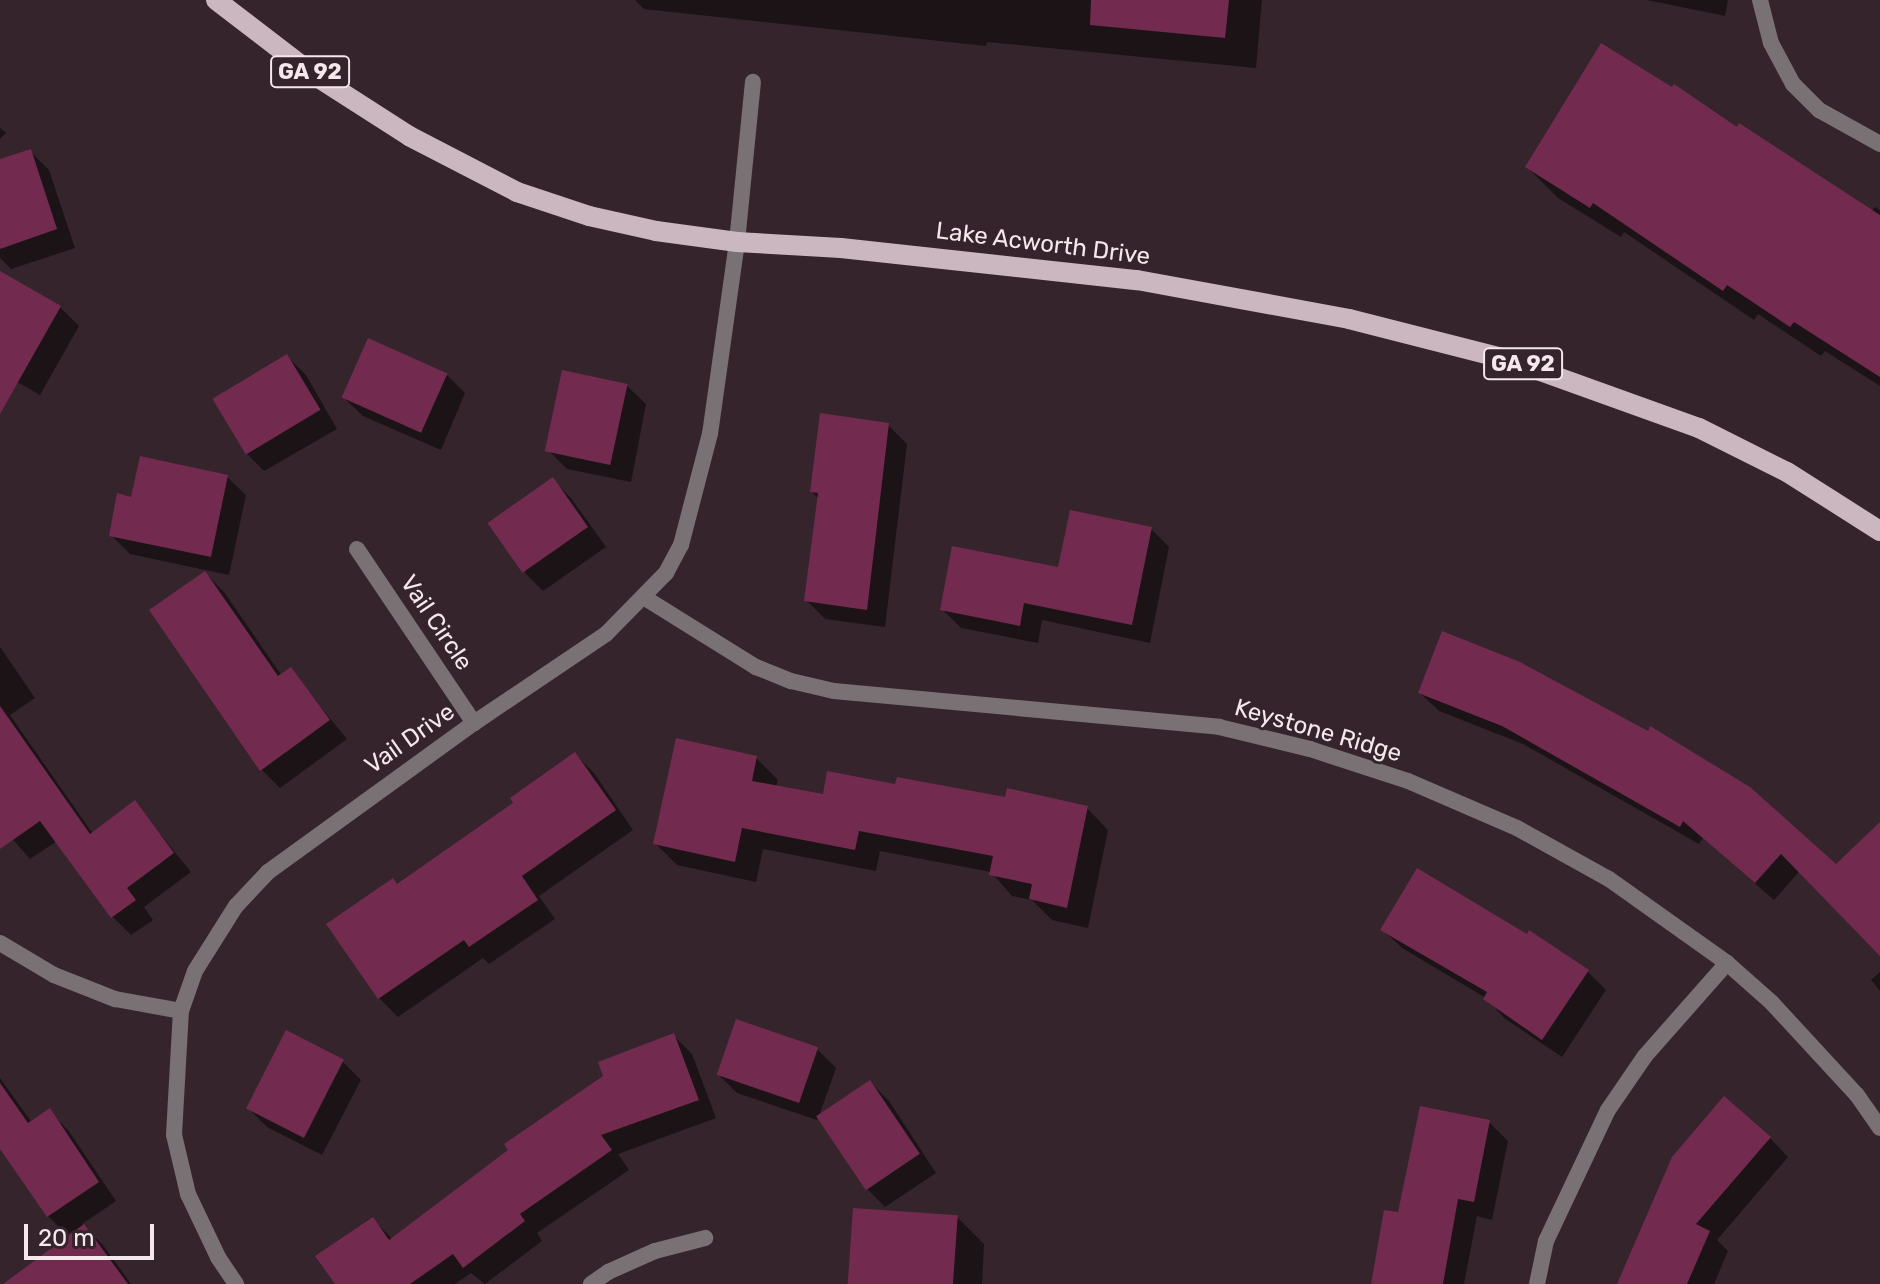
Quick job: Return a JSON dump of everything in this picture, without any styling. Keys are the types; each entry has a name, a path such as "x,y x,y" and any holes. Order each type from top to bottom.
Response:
{"main road":[{"name":"Lake Acworth Drive","path":"216,0 311,73 462,166 503,185 589,216 656,231 737,242 841,248 1137,280 1378,326 1510,360 1699,428 1787,472 1880,531"}],"street":[{"path":"1760,0 1771,43 1793,84 1819,110 1880,144"},
{"name":"Vail Drive","path":"236,1284 218,1257 188,1194 174,1135 181,1011 195,971 236,906 268,872 474,723 606,634 645,598 666,573 681,545 710,434 737,242 753,82"},
{"name":"Vail Circle","path":"357,549 474,723"},
{"name":"Keystone Ridge","path":"645,598 756,667 791,681 834,691 1219,727 1310,749 1408,781 1517,828 1609,879 1727,963 1772,1003 1857,1095 1880,1128"},
{"path":"0,943 54,975 115,999 181,1011"},
{"path":"1537,1284 1546,1241 1608,1110 1645,1056 1727,963"},
{"path":"591,1284 608,1272 655,1251 705,1238"}],"building":[{"path":"1091,0 1229,0 1225,38 1090,25"},
{"path":"1601,43 1672,87 1674,84 1737,127 1739,123 1880,215 1880,377 1794,322 1790,327 1727,285 1723,291 1593,203 1590,208 1525,167"},
{"path":"31,149 57,229 0,249 0,159"},
{"path":"0,271 61,306 0,414"},
{"path":"368,338 447,373 421,433 342,397"},
{"path":"287,354 320,410 246,455 212,399"},
{"path":"562,370 628,384 610,465 545,451"},
{"path":"820,413 889,423 867,610 804,601 818,493 810,492"},
{"path":"140,456 228,475 211,557 109,536 117,493 131,497"},
{"path":"553,477 588,527 522,573 487,523"},
{"path":"1070,510 1152,527 1132,625 1024,603 1020,626 940,610 952,546 1058,567"},
{"path":"205,571 278,676 291,667 330,720 260,771 149,610"},
{"path":"1442,631 1520,662 1648,731 1650,726 1750,787 1836,864 1880,822 1880,956 1781,854 1755,883 1683,821 1680,827 1502,726 1418,693"},
{"path":"0,706 90,834 135,800 174,853 127,888 136,900 111,918 40,821 0,849"},
{"path":"676,738 757,756 752,781 823,794 827,771 895,784 897,777 1005,797 1007,788 1088,806 1067,908 1029,899 1032,884 989,875 993,856 859,831 855,850 742,828 735,862 653,844"},
{"path":"575,752 616,810 522,876 538,900 469,947 464,940 378,999 326,924 393,878 397,884 513,803 510,798"},
{"path":"1417,868 1527,934 1529,930 1589,970 1542,1040 1483,999 1487,992 1380,930"},
{"path":"736,1019 818,1047 799,1103 717,1075"},
{"path":"286,1030 344,1060 304,1138 246,1108"},
{"path":"674,1033 699,1100 601,1135 612,1150 520,1214 525,1221 463,1268 453,1254 410,1284 335,1284 315,1256 373,1217 389,1240 508,1150 504,1144 603,1076 598,1062"},
{"path":"870,1080 920,1154 866,1190 816,1116"},
{"path":"0,1083 28,1123 50,1108 99,1182 47,1217 0,1149"},
{"path":"1724,1096 1771,1137 1696,1224 1710,1231 1687,1284 1617,1284 1672,1157"},
{"path":"1420,1106 1490,1120 1474,1202 1458,1199 1443,1284 1371,1284 1384,1210 1398,1212"},
{"path":"853,1208 958,1215 953,1284 848,1284"},
{"path":"84,1224 128,1284 3,1284"}]}
